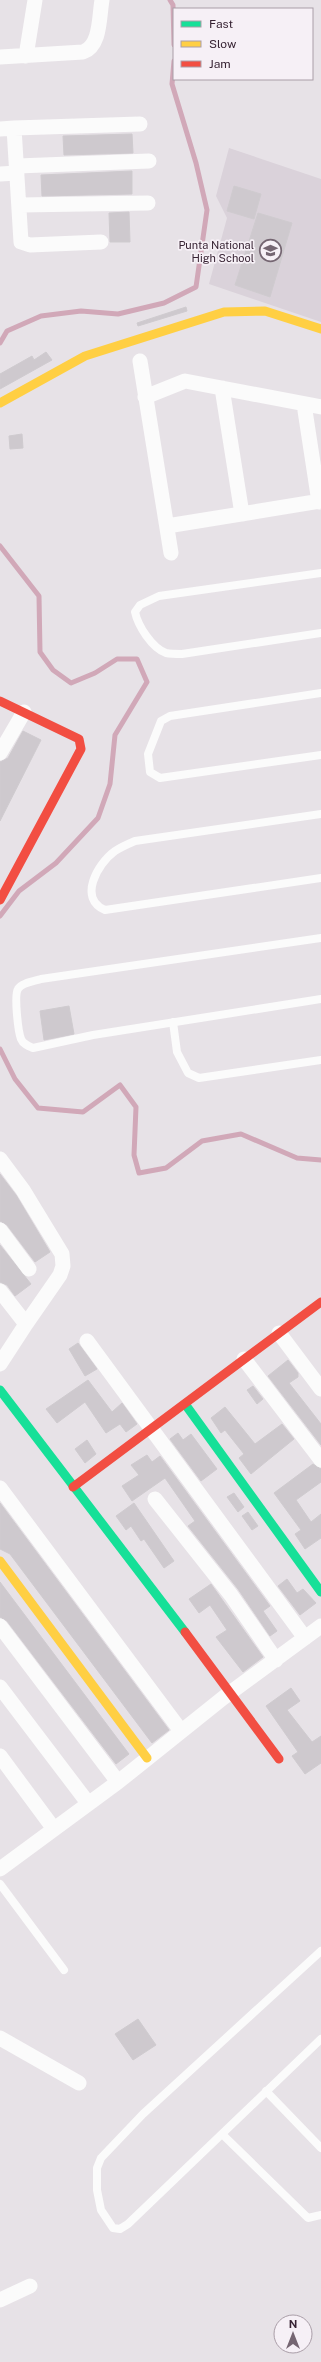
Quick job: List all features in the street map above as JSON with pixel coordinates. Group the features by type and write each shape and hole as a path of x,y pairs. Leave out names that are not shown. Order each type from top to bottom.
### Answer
{"street":[{"path":"26,56 35,0"},
{"path":"0,57 83,52 91,50 95,43 102,0"},
{"path":"101,242 25,245 21,242 17,170 7,129 140,124"},
{"path":"0,174 17,170 150,161"},
{"path":"20,205 148,203"},
{"path":"0,403 85,356 224,312 265,311 321,329"},
{"path":"140,361 171,553"},
{"path":"145,396 185,381 321,407"},
{"path":"222,388 242,514"},
{"path":"166,526 320,502 304,404"},
{"path":"0,701 79,739 81,749 0,900"},
{"path":"0,753 24,712"},
{"path":"0,1159 23,1190 62,1254 63,1266 60,1275 0,1364"},
{"path":"0,1230 29,1269"},
{"path":"0,1291 26,1324"},
{"path":"73,1487 321,1302"},
{"path":"279,1333 321,1389"},
{"path":"87,1341 153,1428 305,1638"},
{"path":"244,1359 321,1460"},
{"path":"0,1390 231,1693 279,1759"},
{"path":"185,1404 321,1592"},
{"path":"0,1488 181,1731"},
{"path":"155,1499 231,1595 276,1660"},
{"path":"0,1561 147,1758"},
{"path":"0,1626 118,1782"},
{"path":"0,1869 118,1782 181,1731 321,1626"},
{"path":"0,1687 88,1803"},
{"path":"0,1756 54,1828"},
{"path":"0,2038 79,2083"},
{"path":"0,2300 30,2286"}],"lane":[{"path":"321,573 159,596 140,605 134,612 136,620 157,648 167,653 182,654 321,633"},
{"path":"321,694 170,716 161,721 148,754 150,772 160,778 321,755"},
{"path":"321,814 134,841 115,851 100,868 91,887 91,898 97,906 105,910 321,878"},
{"path":"321,938 41,979 20,986 17,990 21,1038 25,1044 33,1048 93,1035 321,999"},
{"path":"173,1022 177,1052 188,1073 199,1078 321,1060"},
{"path":"0,1884 64,1970"},
{"path":"321,1951 149,2109 101,2158 97,2168 97,2190 102,2210 109,2224 113,2228 120,2229 128,2224 321,2039"},
{"path":"266,2091 321,2148"},
{"path":"222,2134 308,2218 321,2215"}],"shaded area":[{"name":"Punta National High School","path":"229,148 321,179 321,322 209,284 227,218 216,196"}],"building":[{"path":"132,134 133,153 64,155 63,136"},
{"path":"132,171 132,194 42,196 41,175"},
{"path":"234,186 261,194 254,219 227,211"},
{"path":"129,212 130,242 110,242 109,213"},
{"path":"258,213 292,223 270,297 235,285"},
{"path":"186,307 187,311 138,326 137,323"},
{"path":"46,352 52,360 0,389 0,374 32,356 34,360"},
{"path":"22,434 23,448 10,449 9,436"},
{"path":"23,731 41,740 0,821 0,762 8,758"},
{"path":"69,1006 74,1034 44,1040 40,1011"},
{"path":"0,1174 16,1195 50,1252 35,1262 7,1225 0,1221"},
{"path":"0,1245 31,1284 15,1296 7,1285 0,1282"},
{"path":"78,1343 97,1369 85,1376 69,1349"},
{"path":"288,1360 298,1373 298,1377 289,1383 321,1424 321,1445 268,1376"},
{"path":"88,1380 112,1412 122,1403 137,1424 126,1432 120,1424 106,1433 85,1402 57,1423 46,1409"},
{"path":"253,1386 263,1399 257,1404 247,1390"},
{"path":"225,1407 255,1444 282,1424 294,1439 251,1474 239,1458 244,1454 225,1430 221,1433 211,1418"},
{"path":"178,1433 183,1440 191,1434 217,1469 201,1481 170,1439"},
{"path":"87,1440 96,1454 85,1463 75,1449"},
{"path":"147,1455 152,1462 160,1456 270,1606 263,1611 277,1631 270,1636 238,1589 188,1526 195,1521 165,1478 132,1501 122,1486 139,1475 131,1465"},
{"path":"313,1464 321,1469 321,1482 296,1500 311,1522 321,1514 321,1538 305,1549 295,1534 301,1530 274,1493"},
{"path":"234,1493 244,1507 238,1512 227,1497"},
{"path":"0,1503 169,1730 152,1743 10,1554 0,1549"},
{"path":"134,1503 174,1561 164,1568 144,1539 141,1541 131,1526 126,1530 116,1516"},
{"path":"248,1512 258,1526 252,1530 242,1516"},
{"path":"287,1579 297,1593 303,1589 316,1603 300,1615 278,1586"},
{"path":"0,1582 129,1754 116,1764 7,1621 0,1617"},
{"path":"211,1584 263,1657 243,1672 216,1637 227,1630 210,1605 199,1613 189,1599"},
{"path":"291,1688 300,1701 287,1710 312,1742 321,1736 321,1763 305,1774 292,1756 298,1752 266,1706"},
{"path":"138,2019 156,2045 133,2060 115,2034"}],"waterway":[{"path":"170,0 173,8"},
{"path":"0,343 7,331 41,316 81,311 118,314 164,303 196,287 207,210 196,163 172,84 173,72"},
{"path":"0,546 39,596 40,652 53,670 71,683 95,673 117,659 137,659 147,682 115,735 110,784 98,818 56,863 19,891 0,916"},
{"path":"0,1049 15,1079 38,1108 83,1112 120,1085 136,1107 134,1155 139,1173 166,1168 202,1141 241,1134 297,1158 321,1160"}],"traffic: fast":[{"path":"0,1390 185,1632"},
{"path":"185,1404 321,1592"}],"traffic: slow":[{"path":"0,403 85,356 224,312 265,311 321,329"},
{"path":"0,1561 147,1758"}],"traffic: jam":[{"path":"0,701 79,739 81,749 0,900"},
{"path":"73,1487 321,1302"},
{"path":"185,1632 279,1759"}],"place":[{"name":"Punta National High School","path":"270,251"}]}
